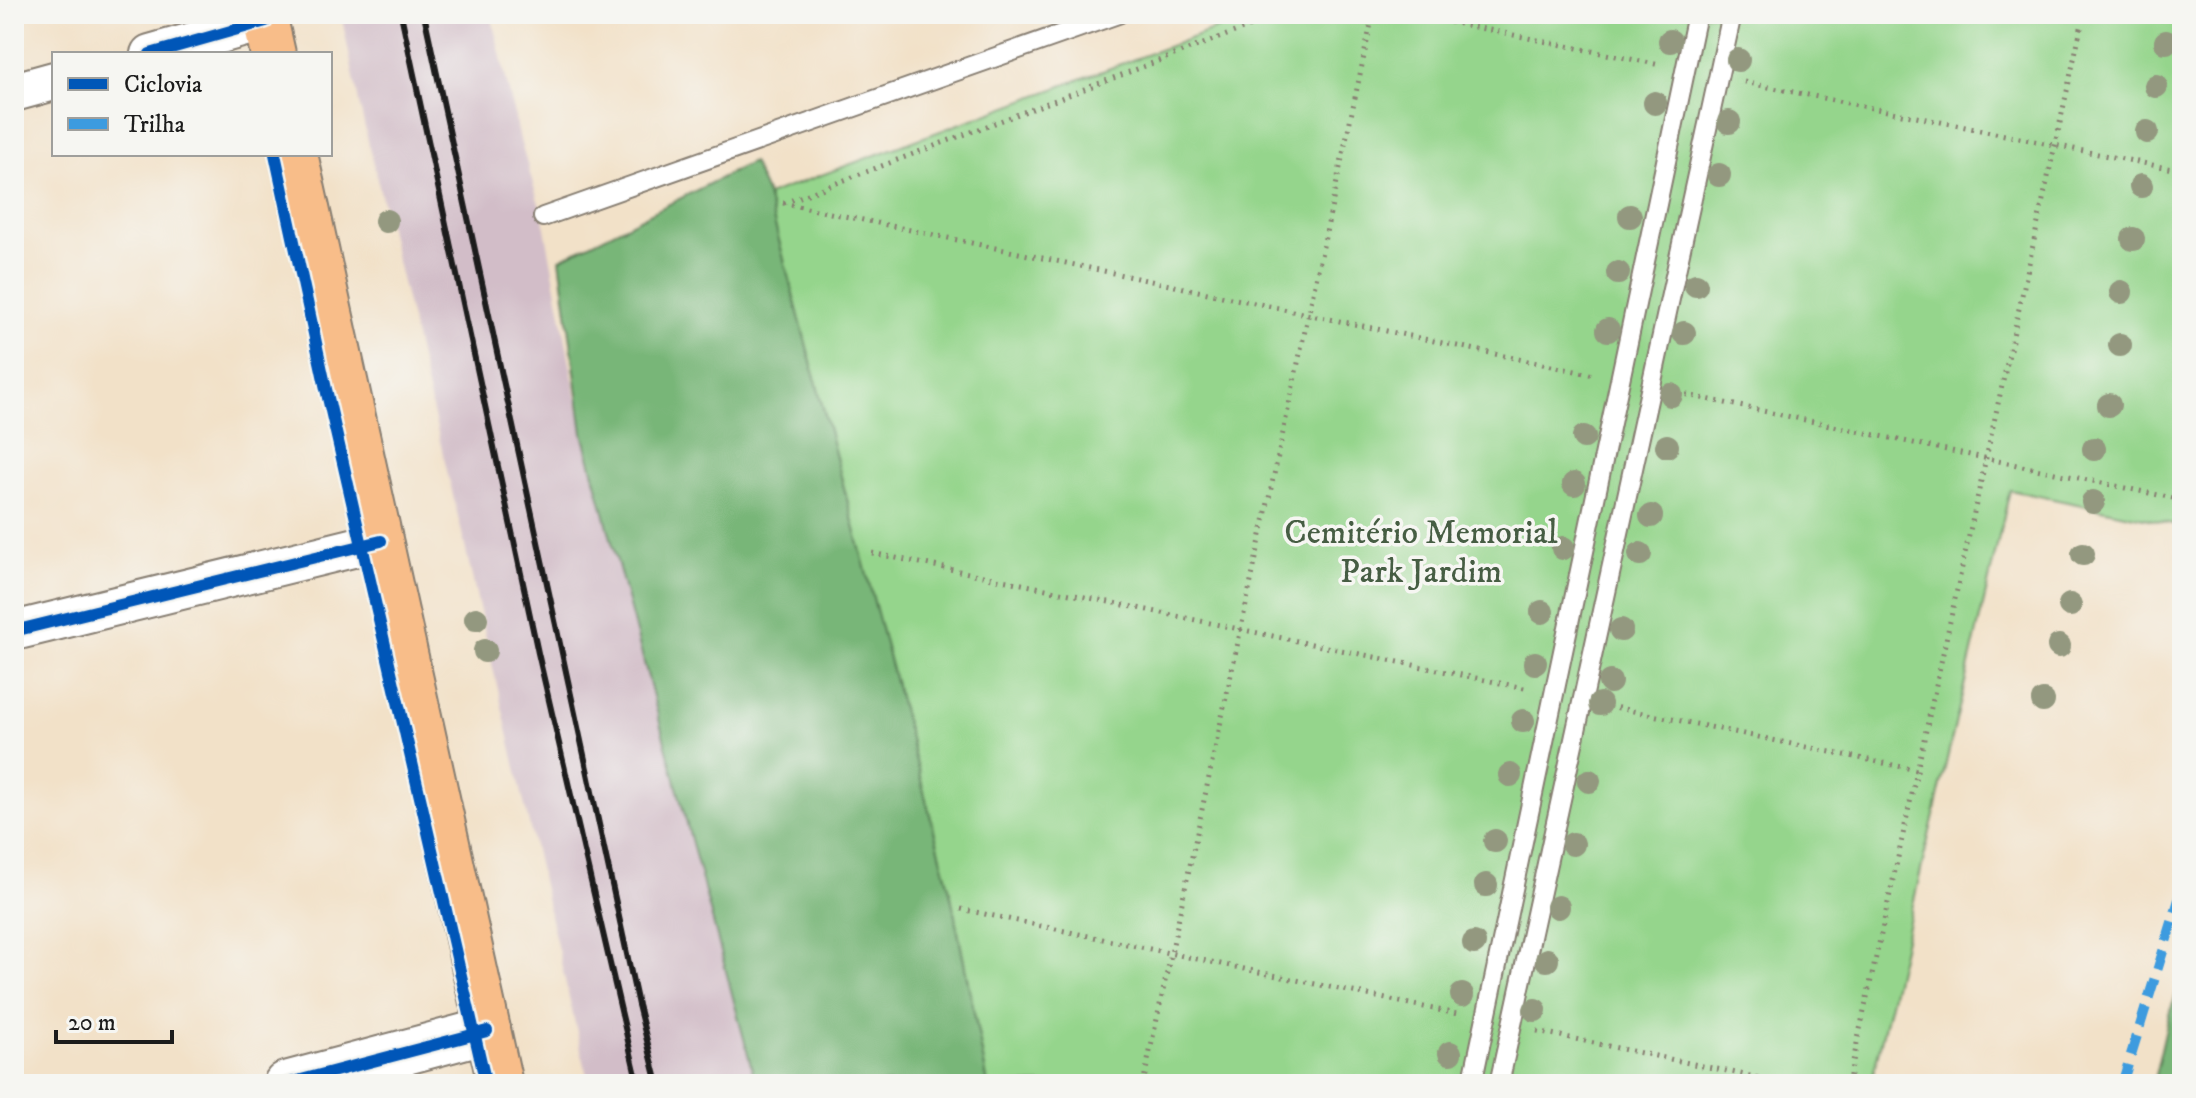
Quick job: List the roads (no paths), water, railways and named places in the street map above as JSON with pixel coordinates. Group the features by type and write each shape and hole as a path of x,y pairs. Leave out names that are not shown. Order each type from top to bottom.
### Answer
{"main road":[{"path":"295,156 500,1084"}],"street":[{"path":"160,52 268,30"},
{"path":"14,92 52,82"},
{"path":"14,631 381,541"},
{"path":"286,1084 488,1030"}],"lane":[{"path":"543,217 1118,14"},
{"path":"1472,1084 1697,14"},
{"path":"1499,1084 1732,14"}],"railway":[{"path":"401,14 538,653 638,1084"},
{"path":"424,14 638,1005 658,1084"}],"park label":[{"name":"Cemitério Memorial Park Jardim","path":"1421,550"}]}
